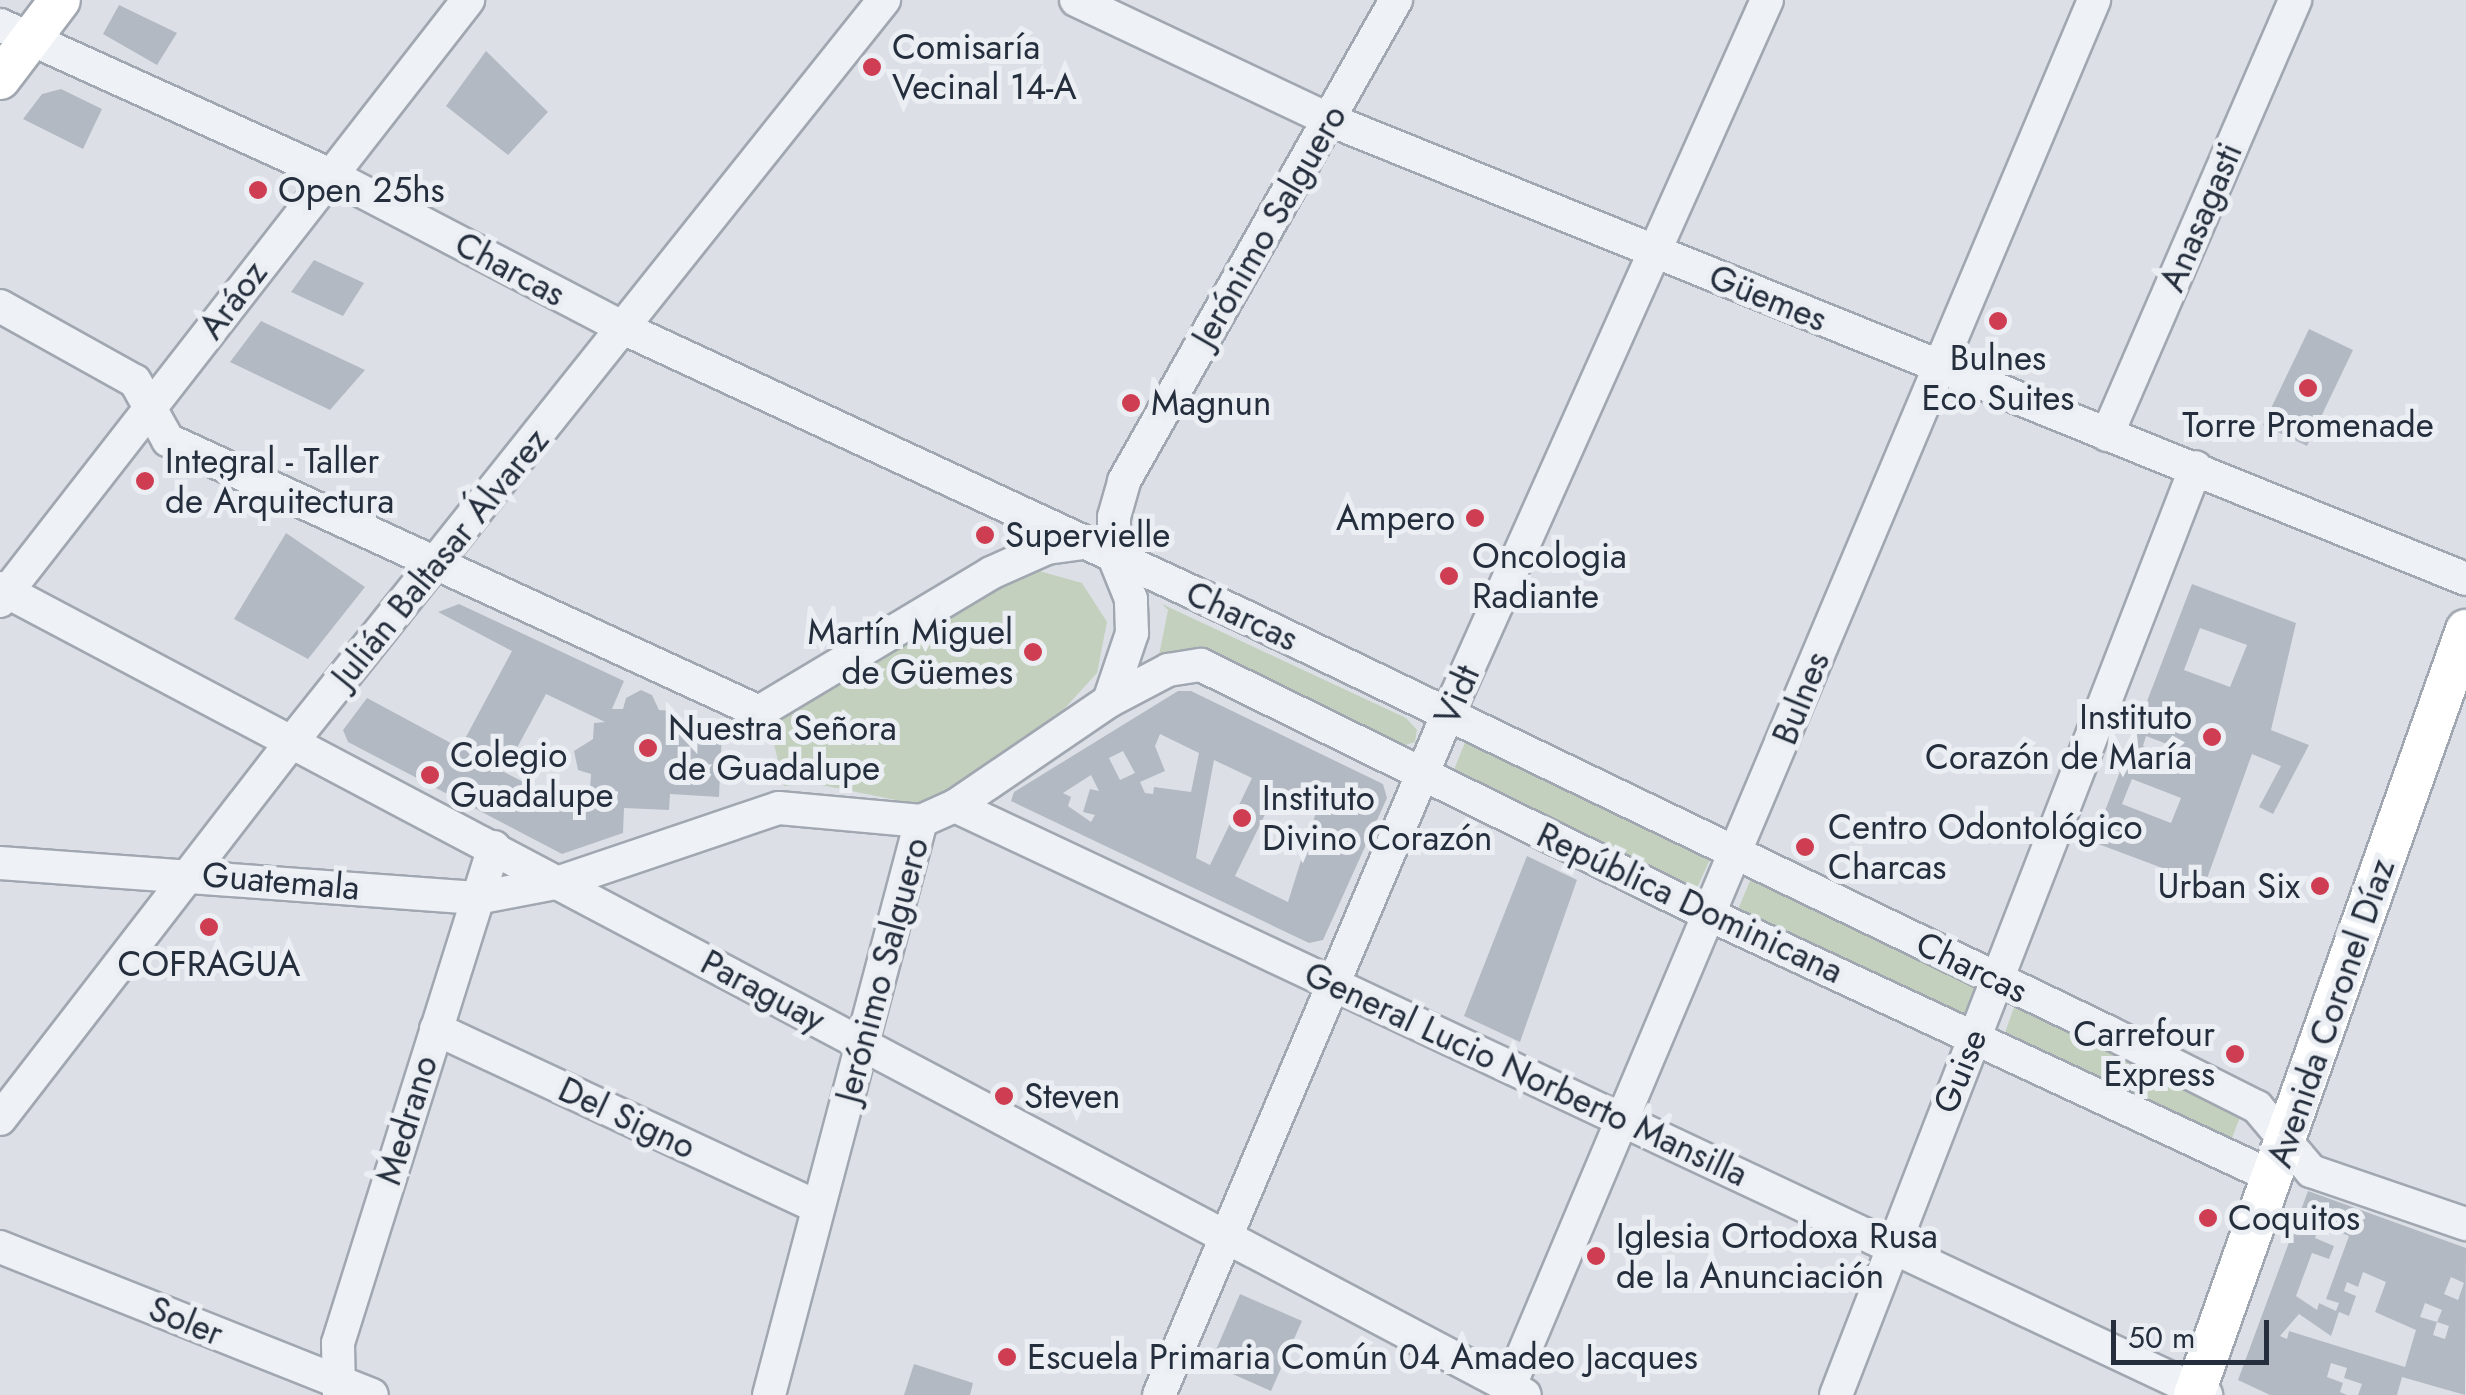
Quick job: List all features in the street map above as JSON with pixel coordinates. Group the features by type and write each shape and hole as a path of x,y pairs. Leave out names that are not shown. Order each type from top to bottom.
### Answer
{"main road":[{"path":"0,79 15,32 60,0"},
{"name":"Avenida Coronel Díaz","path":"2199,1393 2466,630"}],"street":[{"name":"Aráoz","path":"3,594 468,0"},
{"name":"Julián Baltasar Álvarez","path":"0,1119 291,743 884,0"},
{"name":"Güemes","path":"1076,0 1330,120 2466,579"},
{"name":"Jerónimo Salguero","path":"768,1395 921,820 955,806 1109,700 1125,668 1133,615 1114,557 1114,517 1124,480 1396,0"},
{"name":"Vidt","path":"1159,1395 1447,716 1766,0"},
{"name":"Bulnes","path":"1514,1392 1621,1120 1712,916 1938,365 2094,0"},
{"name":"Anasagasti","path":"2107,434 2295,0"},
{"name":"Charcas","path":"15,32 329,174 623,328 1114,557 1997,978 2258,1107 2288,1135 2311,1170 2466,1224"},
{"path":"0,306 135,381 168,440 759,712 991,573 1047,548 1082,543"},
{"name":"Guise","path":"1836,1395 2196,468"},
{"name":"Paraguay","path":"3,594 494,847 1514,1392"},
{"name":"República Dominicana","path":"1109,700 1168,670 1202,665 1712,916 2273,1177"},
{"name":"General Lucio Norberto Mansilla","path":"955,806 2199,1393"},
{"path":"560,882 779,808 921,820"},
{"name":"Medrano","path":"338,1388 338,1343 494,847"},
{"name":"Guatemala","path":"0,864 190,874 477,898 560,882"},
{"name":"Del Signo","path":"436,1028 818,1206"},
{"name":"Soler","path":"0,1247 338,1388 372,1395"}],"green space":[{"path":"1032,569 1082,583 1107,622 1097,673 1065,708 940,798 916,804 811,783 784,786 770,727 821,690"},
{"path":"1162,604 1406,718 1417,730 1415,742 1399,747 1205,650 1158,660 1168,610"},
{"path":"1466,740 1711,857 1692,899 1449,782"},
{"path":"1752,876 1983,983 1965,1026 1734,919"},
{"path":"2017,999 2243,1109 2228,1149 2002,1041"}],"building":[{"path":"119,5 177,33 157,65 103,34"},
{"path":"486,51 548,112 508,155 446,106"},
{"path":"61,89 102,109 83,149 23,119 42,94"},
{"path":"314,260 364,283 343,316 291,292"},
{"path":"261,321 365,370 330,410 230,362"},
{"name":"Torre Promenade","path":"2309,329 2353,350 2307,446 2263,425"},
{"path":"286,533 365,587 308,659 234,619"},
{"name":"Instituto Corazón de María","path":"2192,584 2296,623 2271,730 2309,745 2273,814 2259,807 2281,766 2252,754 2205,884 2093,842","holes":["2200,628 2247,645 2230,687 2184,670","2146,736 2196,755 2192,765 2143,746","2132,779 2181,798 2171,823 2122,804"]},
{"path":"459,604 624,681 612,709 623,709 626,698 641,690 652,695 659,710 676,711 675,729 722,731 719,797 670,794 669,810 624,808 623,833 562,854 348,742 343,730 367,698 460,748 512,651 438,612","holes":["546,694 605,722 594,723 593,739 574,751 578,770 591,774 589,804 566,804 504,772"]},
{"name":"Instituto Divino Corazón","path":"1178,691 1191,691 1383,784 1387,798 1323,940 1309,943 1011,801 1014,792","holes":["1160,734 1199,753 1191,792 1154,787 1153,794 1145,793 1140,782 1165,771 1155,746","1123,751 1135,773 1120,780 1109,758","1214,760 1252,778 1210,865 1196,858","1091,775 1099,791 1090,789 1083,812 1095,815 1091,822 1068,806 1071,797 1063,793","1277,790 1317,809 1288,902 1235,876"]},
{"path":"1527,856 1577,880 1520,1042 1464,1016"},
{"path":"2308,1191 2466,1248 2465,1395 2402,1377 2397,1395 2358,1395 2362,1384 2344,1378 2347,1368 2331,1363 2327,1377 2343,1383 2340,1392 2347,1395 2270,1395 2238,1380","holes":["2332,1229 2349,1236 2326,1299 2339,1303 2336,1311 2319,1303 2317,1310 2296,1296 2312,1253 2329,1259 2334,1246 2315,1238 2318,1230 2330,1234","2363,1272 2386,1282 2375,1312 2416,1330 2405,1367 2289,1331 2287,1339 2280,1336 2299,1314 2331,1336 2339,1312 2349,1316 2356,1296 2344,1291 2347,1282 2358,1287","2451,1277 2464,1283 2458,1300 2444,1294","2425,1303 2442,1310 2437,1322 2420,1317","2437,1322 2449,1326 2445,1339 2433,1335"]},
{"path":"1240,1294 1302,1321 1271,1391 1210,1364"},
{"path":"914,1364 973,1383 970,1395 904,1395"}],"place":[{"name":"Comisaría Vecinal 14-A","path":"872,67"},
{"name":"Open 25hs","path":"258,190"},
{"name":"Bulnes Eco Suites","path":"1998,321"},
{"name":"Torre Promenade","path":"2308,388"},
{"name":"Magnun","path":"1131,403"},
{"name":"Integral - Taller de Arquitectura","path":"145,481"},
{"name":"Ampero","path":"1475,518"},
{"name":"Supervielle","path":"985,535"},
{"name":"Oncologia Radiante","path":"1449,576"},
{"name":"Martín Miguel de Güemes","path":"1033,652"},
{"name":"Instituto Corazón de María","path":"2212,737"},
{"name":"Nuestra Señora de Guadalupe","path":"648,748"},
{"name":"Colegio Guadalupe","path":"430,775"},
{"name":"Instituto Divino Corazón","path":"1242,818"},
{"name":"Centro Odontológico Charcas","path":"1805,847"},
{"name":"Urban Six","path":"2320,886"},
{"name":"COFRAGUA","path":"209,927"},
{"name":"Carrefour Express","path":"2235,1054"},
{"name":"Steven","path":"1004,1096"},
{"name":"Coquitos","path":"2208,1218"},
{"name":"Iglesia Ortodoxa Rusa de la Anunciación","path":"1596,1256"},
{"name":"Escuela Primaria Común 04 Amadeo Jacques","path":"1007,1357"}]}
